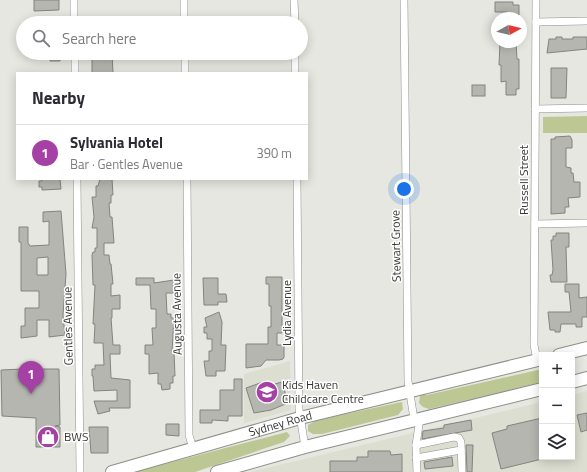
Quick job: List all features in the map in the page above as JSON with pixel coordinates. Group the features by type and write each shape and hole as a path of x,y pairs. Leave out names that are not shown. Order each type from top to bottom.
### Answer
{"highway":[{"path":"571,352 587,348"},
{"name":"Sydney Road","path":"112,472 300,418 539,360"},
{"path":"575,381 587,378"},
{"path":"217,472 305,447 539,390"}],"street":[{"path":"74,0 74,16"},
{"path":"184,0 184,16"},
{"path":"294,0 295,16"},
{"name":"Stewart Grove","path":"404,0 408,391 417,419"},
{"name":"Russell Street","path":"536,0 534,345 539,360"},
{"path":"536,22 587,21"},
{"path":"75,60 75,72"},
{"path":"185,60 185,72"},
{"path":"295,60 295,72"},
{"path":"535,109 587,108"},
{"name":"Gentles Avenue","path":"77,180 80,472"},
{"name":"Augusta Avenue","path":"186,180 189,435 193,449"},
{"name":"Lydia Avenue","path":"297,180 300,418 305,447"},
{"path":"535,224 587,223"},
{"path":"416,472 417,419"},
{"path":"416,445 457,437 460,440 462,472"},
{"path":"416,458 461,450"}],"shaded area":[{"name":"Kids Haven Childcare Centre","path":"290,361 291,410 244,423 244,374"},
{"path":"587,391 587,472 250,472 539,403 539,460 575,460 575,394"}],"green space":[{"path":"587,116 587,133 543,133 543,117"},
{"path":"539,370 539,383 429,409 423,407 419,403 420,396 423,394 427,395"},
{"path":"402,402 403,409 398,415 322,434 313,434 308,431 308,425 317,420"},
{"path":"287,432 290,436 284,442 195,472 134,472"}],"building":[{"path":"34,0 59,0 59,10 34,11"},
{"path":"495,2 513,2 513,5 519,5 519,12 495,12"},
{"path":"556,37 562,37 562,39 573,39 573,37 587,37 587,49 547,53 549,39 556,39"},
{"path":"500,48 516,48 517,59 519,59 519,89 516,89 516,95 506,95 506,81 501,82 501,65 499,65"},
{"path":"92,60 112,60 113,72 92,72"},
{"path":"551,68 567,68 566,98 551,98"},
{"path":"472,85 485,85 485,96 472,96"},
{"path":"570,136 572,140 572,148 566,148 566,167 571,168 574,182 580,182 580,197 568,198 569,207 565,207 565,213 551,214 551,139 555,139 555,137"},
{"path":"60,180 61,189 42,190 42,187 39,187 39,181"},
{"path":"100,180 112,180 113,195 111,195 111,203 109,203 110,217 112,217 114,243 104,243 104,255 109,255 111,264 113,284 111,284 111,296 120,295 120,309 112,309 111,318 113,345 120,345 120,354 110,354 111,378 130,380 130,408 109,408 110,411 98,414 94,401 117,401 117,390 94,391 92,376 92,369 95,369 95,365 104,365 103,343 94,343 95,324 93,324 95,285 93,285 92,255 93,252 95,252 95,248 97,248 97,228 92,228 94,217 92,197 96,197 96,186 98,186"},
{"path":"61,211 66,274 63,315 65,335 49,337 49,320 37,320 37,336 21,338 21,326 25,326 25,308 39,308 39,291 21,291 21,242 19,242 19,227 28,227 28,243 30,246 49,245 49,221 43,222 43,212","holes":["48,257 48,275 37,275 37,258"]},
{"path":"556,233 569,233 569,247 566,247 567,282 551,282 550,275 552,275 553,270 551,240 553,240 553,236 556,236"},
{"path":"266,277 282,277 282,333 277,333 277,345 284,345 284,357 283,359 279,360 266,360 261,366 246,368 246,344 268,344 268,327 271,327 271,306 269,306 269,284 266,284"},
{"path":"136,278 154,278 154,283 174,280 174,293 166,293 167,314 171,314 171,318 174,318 172,352 174,352 175,376 173,376 173,383 170,383 170,389 162,390 161,384 158,384 158,373 149,374 149,354 145,354 145,345 153,345 152,328 156,328 156,309 151,309 150,285 136,285"},
{"path":"203,278 218,278 218,294 226,294 227,302 218,302 218,305 204,305"},
{"path":"565,284 579,284 579,298 587,297 587,317 582,317 582,327 576,327 576,324 561,324 560,332 555,332 555,330 550,330 548,312 571,312 569,292 565,292"},
{"path":"219,312 222,322 221,345 226,345 225,371 216,371 216,376 206,376 204,361 209,361 209,351 212,351 212,339 207,339 207,333 204,333 204,327 207,327 205,318"},
{"path":"22,369 22,372 42,372 42,369 59,369 60,425 55,426 60,427 60,447 36,447 36,418 2,416 1,370"},
{"path":"234,379 242,379 242,416 228,416 228,421 212,420 212,423 200,423 200,410 220,410 220,390 234,390"},
{"path":"263,382 264,387 282,382 288,403 271,410 254,413 246,388"},
{"path":"587,413 587,430 581,432 577,415"},
{"path":"539,419 539,460 501,469 492,433 507,429 507,426"},
{"path":"471,420 472,430 422,439 423,431 444,428 444,425"},
{"path":"166,424 179,424 179,436 166,435"},
{"path":"89,427 108,427 108,453 91,453"},
{"path":"466,445 473,445 472,472 467,472"},
{"path":"368,451 390,451 391,455 402,454 402,472 330,472 330,461 357,461 357,457 368,457"},
{"path":"452,457 453,466 425,469 424,462"}],"place":[{"name":"Kids Haven Childcare Centre","path":"267,392"},
{"name":"Sylvania Hotel","path":"31,394"},
{"name":"BWS","path":"48,437"}]}
